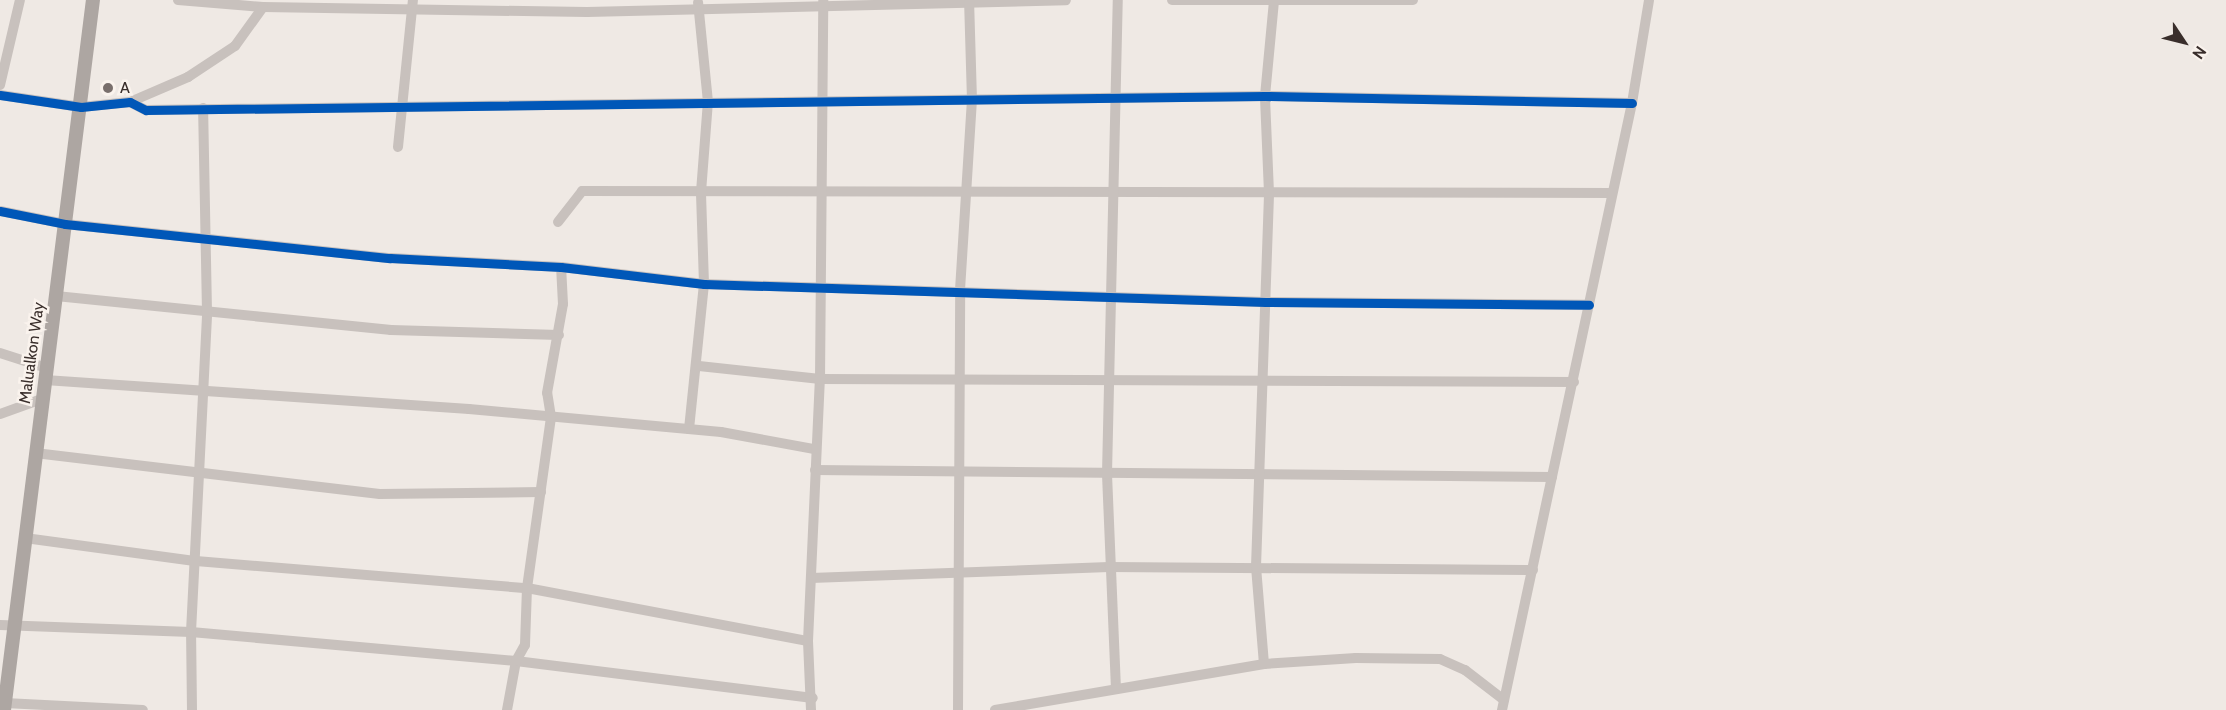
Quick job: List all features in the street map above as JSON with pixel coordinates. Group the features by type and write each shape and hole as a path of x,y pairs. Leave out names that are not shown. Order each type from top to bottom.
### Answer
{"main road":[{"name":"Malualkon Way","path":"5,707 6,626 25,538 93,0"}],"street":[{"path":"0,85 20,0"},
{"path":"183,0 263,7 412,3 587,12 698,4 1066,0"},
{"path":"1116,689 1109,567 1107,474 1112,378 1114,98 1118,0"},
{"path":"1172,0 1274,2 1413,0"},
{"path":"1503,705 1632,103 1649,0"},
{"path":"958,710 957,475 960,290 968,192 972,100 969,2"},
{"path":"1264,664 1256,567 1269,193 1265,96 1274,2"},
{"path":"398,147 412,3"},
{"path":"811,710 813,698 808,641 814,449 820,379 823,3"},
{"path":"690,429 699,366 704,284 701,192 708,102 698,4"},
{"path":"0,95 81,107 130,102 188,77 235,46 263,7"},
{"path":"130,102 146,110 402,103 1265,96 1632,103"},
{"path":"192,710 191,632 207,312 203,108"},
{"path":"558,222 582,191 1612,193"},
{"path":"0,211 65,224 390,258 561,267 704,284 819,289 960,290 1266,302 1589,305"},
{"path":"507,710 516,661 525,645 526,588 551,417 547,393 559,335 561,267"},
{"path":"57,296 391,330 559,335"},
{"path":"0,353 46,374 204,391 690,429 814,449"},
{"path":"699,366 820,379 1112,378 1574,382"},
{"path":"0,414 42,399"},
{"path":"35,453 200,477 380,494 541,492"},
{"path":"815,470 957,475 1261,473 1551,477"},
{"path":"25,538 196,561 526,588 808,641"},
{"path":"811,578 1109,567 1533,570"},
{"path":"6,626 191,632 516,661 813,698"},
{"path":"995,710 1264,664 1440,659 1465,670 1503,705"},
{"path":"5,707 143,710"}],"cycle path":[{"path":"0,95 81,107 130,102 146,110 1265,96 1632,103"},
{"path":"0,211 65,224 390,258 561,267 704,284 1266,302 1589,305"}],"place":[{"name":"A","path":"108,88"}]}
